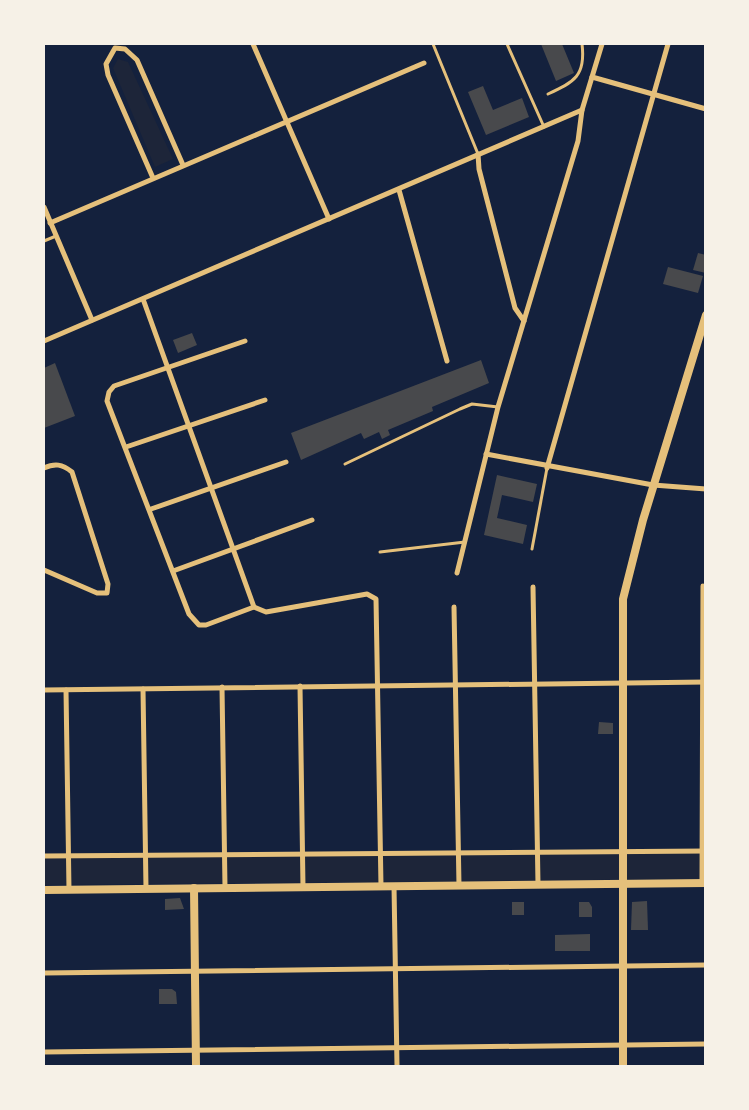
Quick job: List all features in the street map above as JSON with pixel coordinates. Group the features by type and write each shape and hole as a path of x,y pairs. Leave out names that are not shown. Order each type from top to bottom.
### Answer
{"main road":[{"path":"623,1066 622,681 624,592 653,485 705,315"},
{"path":"44,890 704,883"},
{"path":"194,888 196,1066"}],"street":[{"path":"253,44 329,219"},
{"path":"457,573 498,407 578,141 582,110 602,44"},
{"path":"547,468 668,44"},
{"path":"153,178 108,75 106,64 114,46 125,49 137,60 183,165"},
{"path":"50,223 424,63"},
{"path":"592,77 705,109"},
{"path":"44,341 582,110"},
{"path":"478,154 479,168 515,308 524,321"},
{"path":"399,190 447,362"},
{"path":"44,207 92,320"},
{"path":"143,298 254,607"},
{"path":"246,341 114,386 109,392 107,401 151,509 189,614 199,625 206,625 254,607 266,612 367,594 374,596 377,602 381,886"},
{"path":"126,447 265,400"},
{"path":"486,454 547,468 653,485 705,489"},
{"path":"151,509 211,486 286,462"},
{"path":"44,468 53,464 64,466 72,472 108,584 107,593 97,593 44,570"},
{"path":"173,571 312,520"},
{"path":"703,586 704,883"},
{"path":"533,587 538,884"},
{"path":"454,607 459,885"},
{"path":"44,690 535,682 704,682"},
{"path":"300,686 303,886"},
{"path":"222,687 225,887"},
{"path":"143,689 146,888"},
{"path":"66,690 69,890"},
{"path":"44,856 704,851"},
{"path":"394,886 397,1066"},
{"path":"44,973 705,965"},
{"path":"44,1052 705,1044"}],"lane":[{"path":"433,44 478,154"},
{"path":"507,44 543,127"},
{"path":"548,94 574,82 578,77 583,53 582,44"},
{"path":"44,241 56,236"},
{"path":"345,464 472,404 498,407"},
{"path":"532,549 547,468"},
{"path":"380,552 465,542"}],"shaded area":[{"path":"118,59 128,62 173,159 155,167 113,68"},
{"path":"705,853 706,879 44,885 44,858"}],"building":[{"path":"541,44 562,44 574,73 556,81"},
{"path":"483,86 493,110 522,98 529,117 486,135 468,92"},
{"path":"698,253 706,255 706,273 693,270"},
{"path":"668,267 703,276 698,293 663,284"},
{"path":"192,333 197,345 178,353 173,340"},
{"path":"481,360 489,383 432,407 433,411 388,430 390,435 382,439 379,432 364,439 361,433 301,460 291,433"},
{"path":"55,363 75,416 44,428 44,368"},
{"path":"497,475 537,484 533,502 502,495 497,518 527,525 523,544 484,535"},
{"path":"599,722 613,723 613,734 598,734"},
{"path":"180,898 184,909 165,910 165,899"},
{"path":"647,901 648,930 631,930 632,902"},
{"path":"512,902 524,902 524,915 512,915"},
{"path":"579,902 589,902 592,907 592,917 579,917"},
{"path":"590,934 590,951 555,951 555,935"},
{"path":"159,989 172,989 176,992 177,1004 159,1004"}]}
